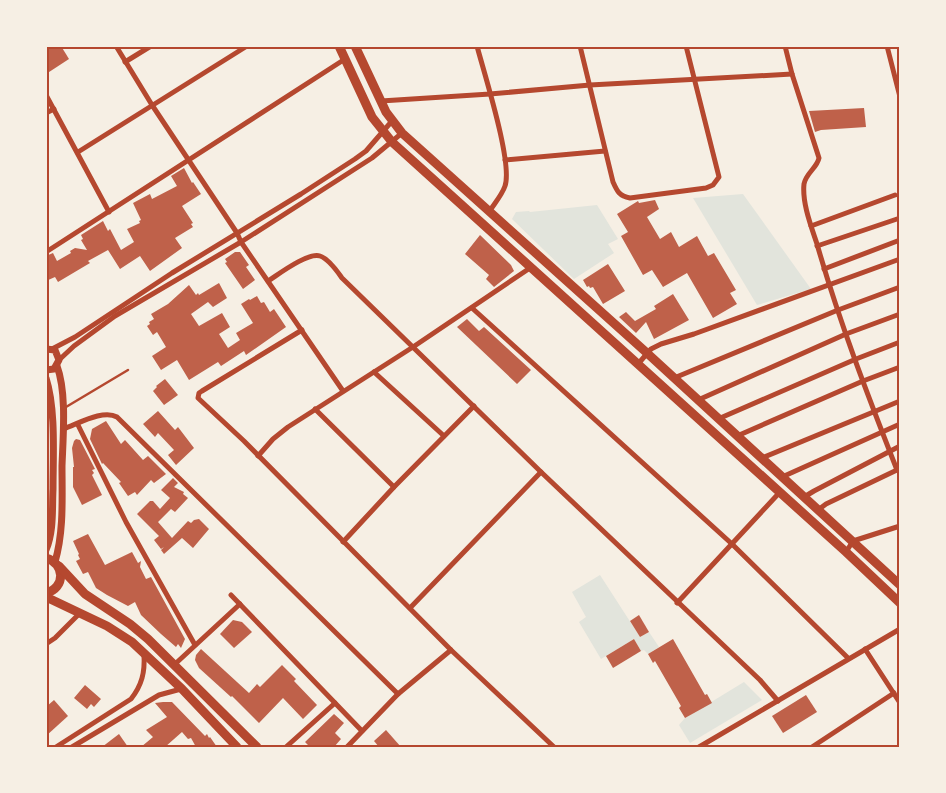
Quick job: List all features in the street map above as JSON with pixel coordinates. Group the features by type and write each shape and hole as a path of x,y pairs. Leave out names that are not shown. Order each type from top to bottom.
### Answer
{"main road":[{"path":"339,46 372,117 392,142 780,492 900,603"},
{"path":"354,46 381,102 392,121 402,133 647,353 900,585"},
{"path":"46,558 57,564 85,594 140,631 257,747"},
{"path":"46,595 55,590 59,585 61,579 57,564"},
{"path":"46,595 120,634 144,652 237,747"}],"street":[{"path":"116,46 241,242 343,391"},
{"path":"125,62 151,46"},
{"path":"78,152 247,46"},
{"path":"477,46 490,94 507,177 505,187 488,212"},
{"path":"580,46 613,182 617,192 622,196 630,198 706,188 719,177 686,46"},
{"path":"785,46 819,158 818,164 808,174 804,184 811,226 828,286 889,451 898,470 826,504 818,510"},
{"path":"887,46 897,74 900,97"},
{"path":"46,252 345,59"},
{"path":"381,102 590,85 792,74"},
{"path":"46,95 109,212"},
{"path":"46,113 54,109"},
{"path":"48,347 75,337 164,278 355,159 366,151 392,121"},
{"path":"46,370 51,370 74,346 115,316 241,242 372,158 402,133"},
{"path":"505,160 605,151"},
{"path":"811,226 895,195"},
{"path":"817,246 900,218"},
{"path":"824,269 900,240"},
{"path":"268,281 304,259 320,256 327,261 342,278 541,472 760,680 778,701"},
{"path":"637,365 651,349 661,344 694,334 900,260"},
{"path":"258,456 288,427 413,347 530,268"},
{"path":"674,378 838,310 900,287"},
{"path":"472,308 732,544 848,658"},
{"path":"697,400 846,334 900,314"},
{"path":"302,330 202,391 198,396 201,402 244,441 450,650 554,747"},
{"path":"718,419 900,342"},
{"path":"48,347 57,353 61,381 63,429 61,536 57,564"},
{"path":"737,436 863,381 900,367"},
{"path":"374,372 444,436"},
{"path":"46,378 51,401 53,454 51,532 46,550"},
{"path":"762,458 900,401"},
{"path":"343,542 474,406"},
{"path":"315,409 394,487"},
{"path":"63,429 104,414 112,414 120,419 398,694"},
{"path":"78,424 126,522 195,645"},
{"path":"782,477 900,424"},
{"path":"804,497 900,446"},
{"path":"410,608 541,472"},
{"path":"677,603 780,492"},
{"path":"846,552 853,541 900,526"},
{"path":"231,595 362,731"},
{"path":"174,665 240,604"},
{"path":"46,644 55,638 80,613"},
{"path":"699,747 900,629"},
{"path":"865,649 900,702"},
{"path":"347,747 398,694 450,650"},
{"path":"56,747 131,699 143,678 144,652"},
{"path":"72,747 159,695 182,689"},
{"path":"812,747 894,694"},
{"path":"286,747 334,704"}],"lane":[{"path":"62,409 128,370"}],"shaded area":[{"path":"743,194 811,289 757,305 693,198"},
{"path":"597,205 618,239 608,244 614,253 574,279 512,219 516,212"},
{"path":"600,575 640,637 649,632 659,647 648,654 644,650 641,651 634,639 601,659 579,622 586,617 572,592"},
{"path":"744,682 762,700 690,743 679,725 685,718"}],"building":[{"path":"46,46 61,46 69,59 46,74"},
{"path":"864,108 866,127 815,132 809,111"},
{"path":"184,168 192,183 201,194 182,206 193,223 191,224 193,227 175,238 182,248 150,271 140,256 120,269 108,250 88,261 90,263 58,282 55,277 46,281 46,256 53,253 57,261 71,253 70,251 75,248 87,250 81,240 83,239 81,235 103,221 108,231 110,229 121,250 134,242 127,229 140,223 139,221 141,220 133,203 150,194 152,199 177,186 171,176"},
{"path":"655,200 659,209 647,217 660,239 671,232 679,247 697,236 708,256 714,253 736,290 730,293 737,304 713,318 687,273 663,287 652,270 643,275 621,236 628,232 617,214 638,201 639,203"},
{"path":"480,235 511,265 514,271 494,287 486,279 489,275 465,254"},
{"path":"235,252 240,252 249,265 246,267 255,280 243,289 225,263 227,262 225,259"},
{"path":"608,264 625,291 603,304 593,287 587,287 583,280"},
{"path":"219,283 227,298 213,307 208,302 191,314 199,326 222,313 230,327 219,334 228,348 240,340 236,333 253,323 241,304 257,296 261,303 264,302 270,312 274,309 286,327 246,355 244,351 221,366 218,362 189,380 177,360 161,370 152,356 166,347 157,332 153,335 147,326 154,319 151,314 168,304 189,285 196,295 198,293 199,295"},
{"path":"673,294 689,320 654,339 646,322 636,333 619,317 626,312 635,321 656,309 654,306"},
{"path":"467,319 479,331 484,327 531,370 517,384 457,327"},
{"path":"165,379 178,395 164,405 153,391"},
{"path":"158,411 175,430 178,427 194,448 176,465 168,455 174,450 158,433 155,437 143,424"},
{"path":"106,421 121,444 125,440 143,460 148,456 166,474 154,483 151,480 137,495 135,492 128,496 119,483 121,482 102,464 90,439 92,429"},
{"path":"76,439 80,440 95,469 92,470 94,473 92,475 102,495 82,505 73,487 74,467 72,448"},
{"path":"173,478 178,483 174,487 184,492 183,494 188,498 175,512 171,509 158,522 172,538 188,521 191,523 199,519 209,529 193,548 182,538 164,554 161,550 164,547 161,549 154,540 159,536 137,514 150,501 153,501 160,509 170,498 161,490"},
{"path":"88,534 105,565 132,552 138,563 141,561 140,567 146,579 151,577 185,639 181,648 178,644 176,647 141,615 135,602 128,606 107,595 96,588 88,572 83,574 76,561 80,559 73,541"},
{"path":"639,615 649,632 640,637 630,621"},
{"path":"233,620 242,622 252,632 234,648 220,634"},
{"path":"634,639 641,651 613,668 606,656"},
{"path":"673,639 705,695 707,694 712,703 685,718 679,708 681,706 655,661 653,663 648,654"},
{"path":"201,649 249,693 257,684 260,687 282,665 296,679 294,681 317,705 303,719 283,698 259,723 232,696 199,668 195,660 196,655"},
{"path":"85,685 101,699 94,707 91,704 87,709 74,698"},
{"path":"806,695 817,712 783,733 772,716"},
{"path":"54,700 68,716 46,736 46,707"},
{"path":"172,702 205,736 207,734 210,737 217,747 196,747 191,738 188,739 182,732 165,747 141,747 153,737 146,730 167,717 155,703"},
{"path":"334,714 344,723 335,733 341,739 334,747 310,747 305,742"},
{"path":"386,730 401,747 379,747 374,741"},
{"path":"119,734 128,747 102,747"}]}
